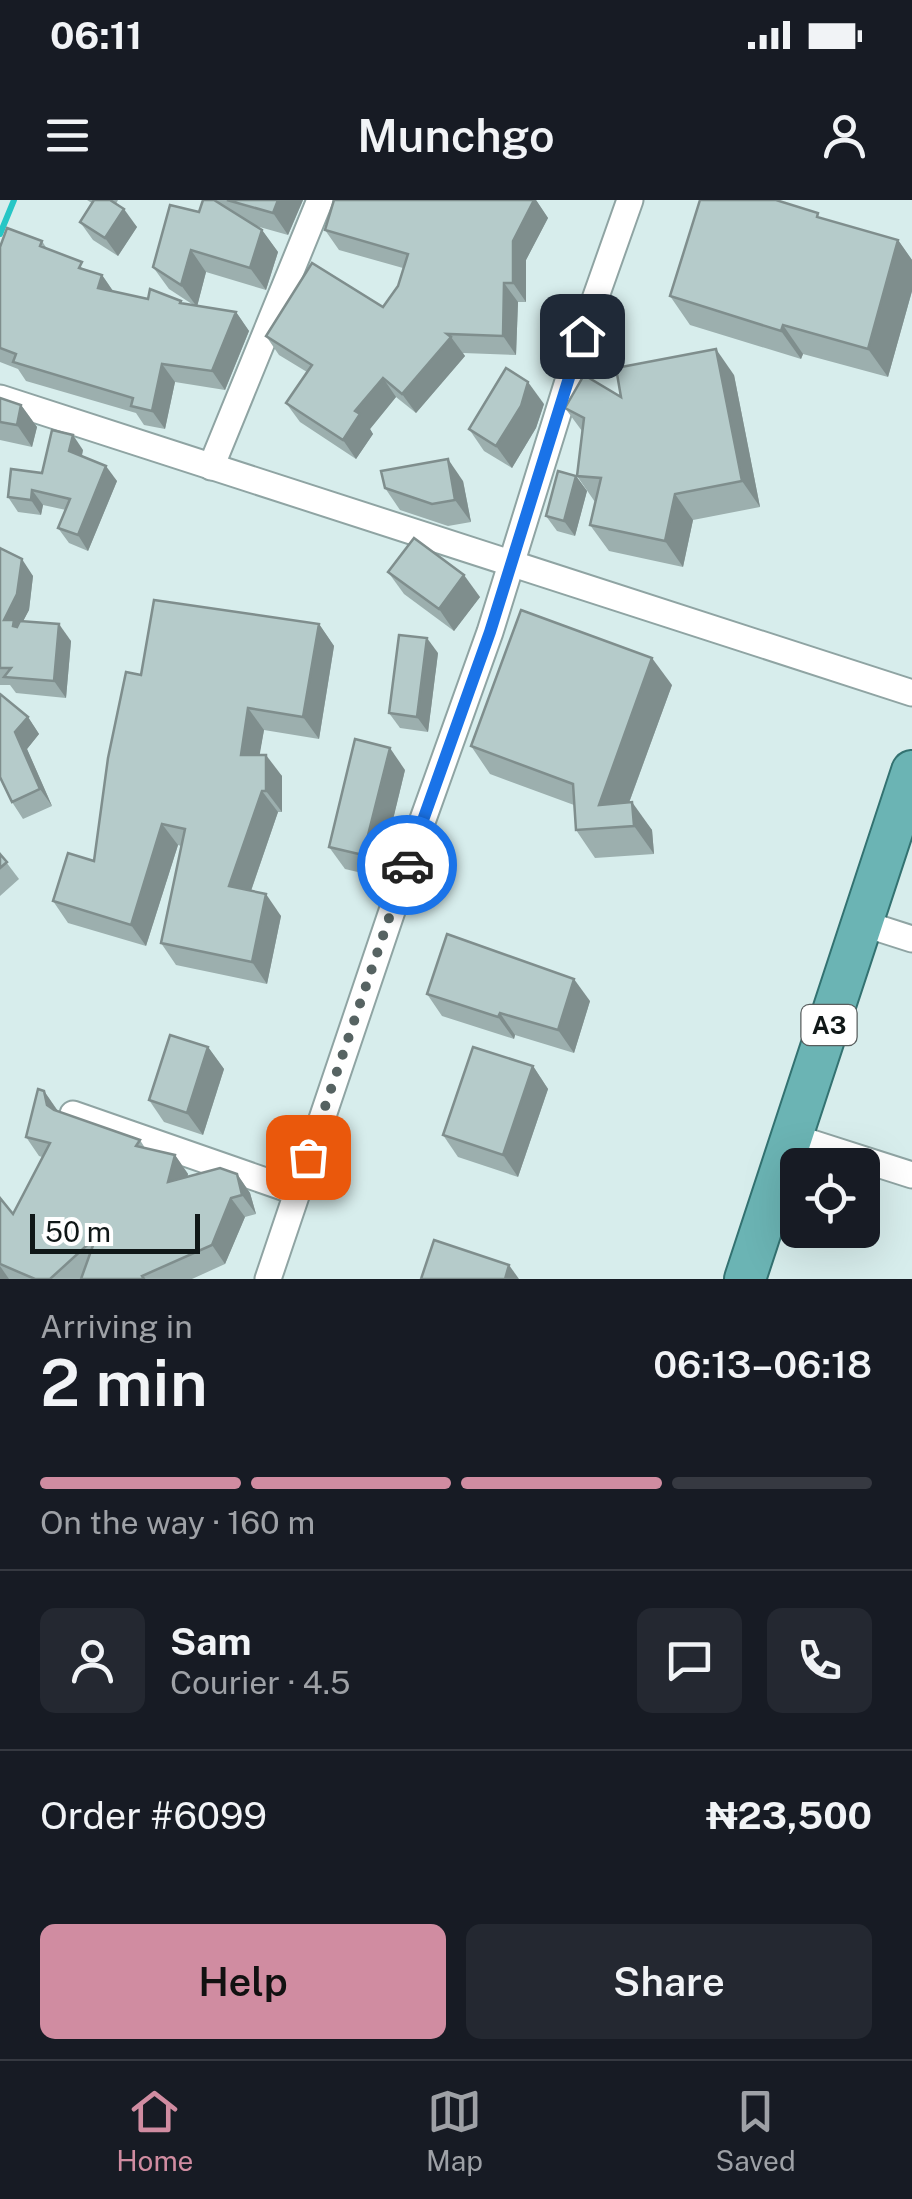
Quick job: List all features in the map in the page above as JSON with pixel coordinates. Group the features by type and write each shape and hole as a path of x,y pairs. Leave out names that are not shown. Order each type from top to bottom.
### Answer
{"highway":[{"name":"A3","path":"745,1279 912,771"}],"street":[{"path":"211,466 320,200"},
{"path":"268,1279 630,200"},
{"path":"0,398 912,693"},
{"path":"862,923 912,939"},
{"path":"73,1114 297,1192"},
{"path":"793,1137 912,1175"}],"building":[{"path":"94,200 110,200 124,209 105,238 80,222"},
{"path":"203,200 214,200 262,230 250,268 191,250 181,285 153,267 170,205 199,212"},
{"path":"227,200 278,200 273,213"},
{"path":"334,200 534,200 513,241 513,283 504,283 503,336 447,334 451,337 402,394 383,378 355,411 360,414 343,440 286,403 312,365 266,336 312,263 383,307 398,286 408,254 325,230"},
{"path":"700,200 776,200 818,213 817,217 898,240 868,349 783,325 781,331 670,296"},
{"path":"7,228 82,262 79,268 102,275 98,288 148,299 150,289 180,303 236,312 212,371 162,364 152,411 131,406 133,398 13,362 16,354 0,348 0,247"},
{"path":"716,349 742,481 675,494 665,541 590,525 601,478 577,476 584,418 565,408 584,375 621,397 616,368"},
{"path":"506,368 528,382 521,406 496,446 469,429"},
{"path":"0,398 21,405 17,425 0,422"},
{"path":"52,430 73,435 69,451 106,466 78,535 58,528 70,499 32,490 31,500 8,497 11,469 42,473"},
{"path":"448,459 455,500 432,504 385,488 381,471"},
{"path":"558,471 576,476 564,521 546,516"},
{"path":"414,538 464,575 439,609 388,572"},
{"path":"0,548 22,559 17,594 4,620 14,620 13,626 17,627 20,621 59,624 54,681 4,677 11,668 0,668"},
{"path":"154,600 319,624 303,717 248,708 241,755 266,755 266,791 262,791 229,886 266,894 252,962 161,943 185,829 162,824 131,925 53,901 68,853 94,861 108,758 126,672 141,675"},
{"path":"521,610 652,658 599,805 632,802 634,826 576,830 573,784 471,746"},
{"path":"399,635 427,638 417,717 389,713"},
{"path":"0,694 28,717 15,732 40,789 12,802 0,777"},
{"path":"355,739 390,748 363,855 329,847"},
{"path":"447,934 574,979 558,1030 500,1013 498,1017 427,994"},
{"path":"170,1035 208,1047 187,1113 149,1100"},
{"path":"473,1047 533,1066 503,1155 443,1135"},
{"path":"38,1089 44,1091 47,1105 54,1110 140,1140 136,1146 175,1155 168,1182 220,1168 237,1174 242,1195 231,1198 212,1245 142,1276 144,1279 81,1279 96,1237 50,1279 35,1279 0,1264 0,1198 13,1214 50,1143 26,1137"},
{"path":"434,1240 509,1265 505,1279 421,1279"}],"waterway":[{"path":"0,234 14,200"}],"way so far":[{"path":"308,1157 407,865"}],"route":[{"path":"407,865 490,632 582,336"}]}
